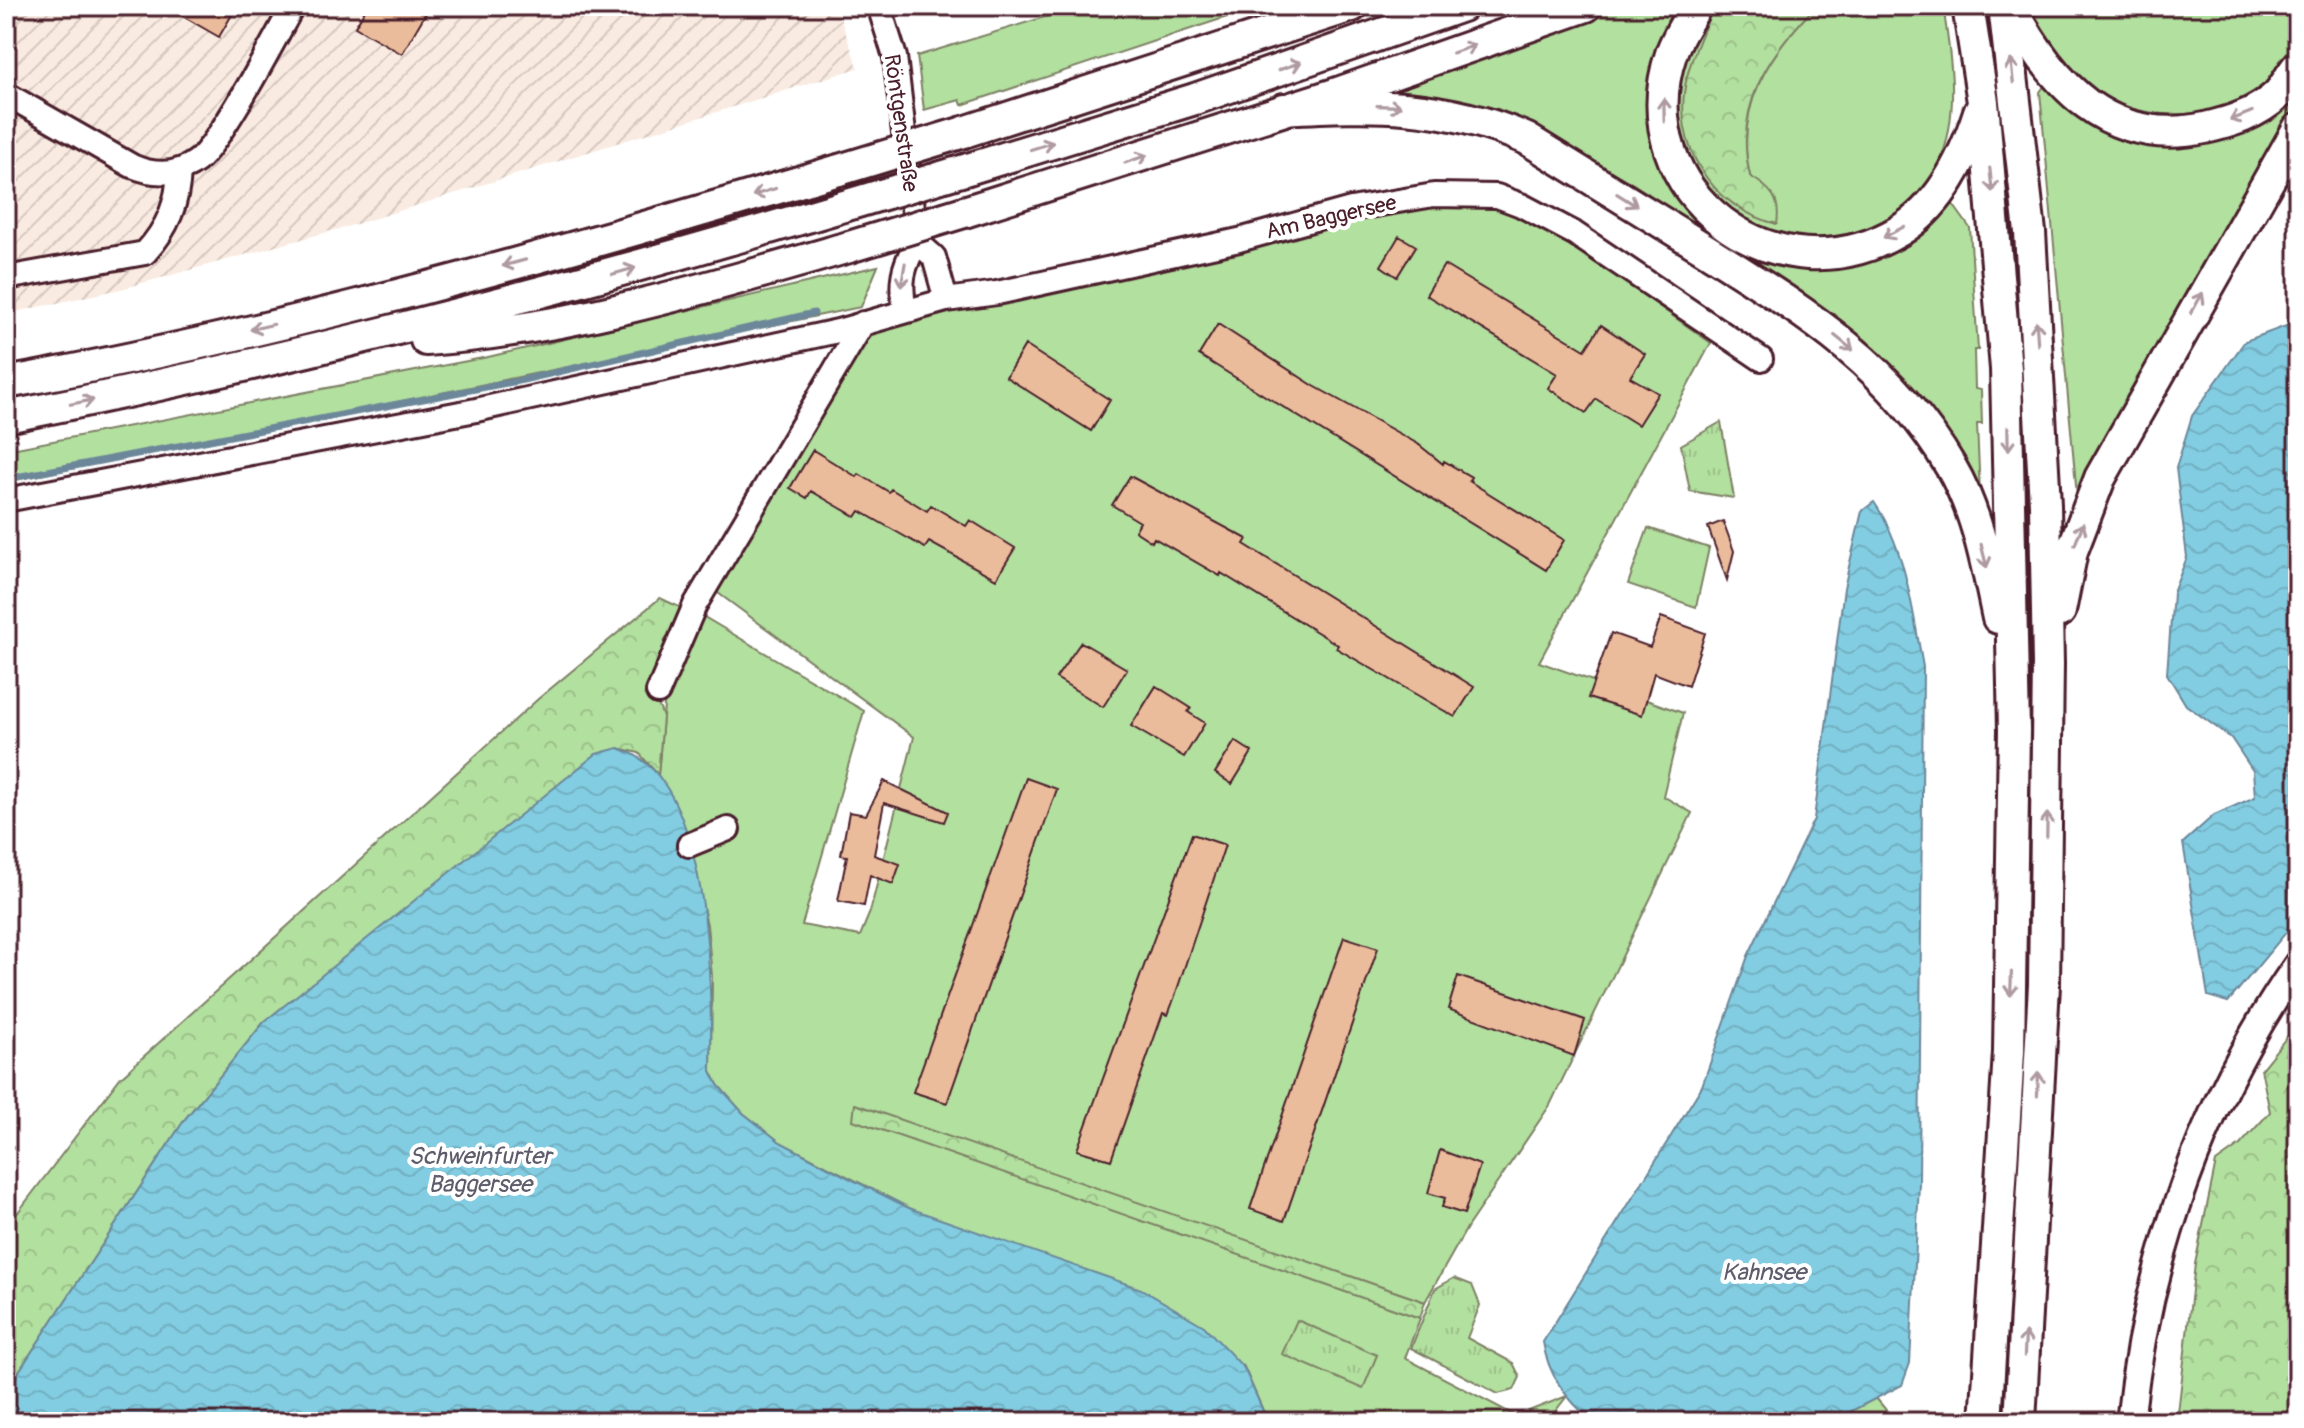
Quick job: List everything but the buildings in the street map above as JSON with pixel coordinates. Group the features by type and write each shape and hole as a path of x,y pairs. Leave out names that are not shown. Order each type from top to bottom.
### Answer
{"highway":[{"path":"6,383 413,290 658,224 964,132 1352,6"},
{"path":"6,417 332,347 539,294 844,206 1195,99 1462,6"},
{"path":"332,347 450,338 572,318 704,289 964,212 1284,109 1586,6"},
{"path":"1696,6 1671,54 1662,108 1668,145 1701,207 1742,237 1795,255 1832,254 1860,248 1900,230 1929,205 1953,175 1970,141 1983,102"},
{"path":"1968,6 1983,102 2006,369 2014,730 2009,1052 1986,1422"},
{"path":"2004,6 2030,232 2045,491 2048,664 2044,985 2020,1422"},
{"path":"2010,6 2046,67 2070,90 2099,114 2154,131 2185,132 2247,116 2277,95 2298,66"},
{"path":"1284,109 1397,106 1441,110 1485,121 1527,139 1819,322 1871,364 1909,405 1952,469 1975,521 2000,625 2014,730"},
{"path":"2048,664 2072,551 2100,478 2298,129"}],"main road":[{"path":"2130,1422 2148,1301 2186,1177 2234,1073 2298,964"}],"street":[{"path":"6,94 132,166 147,172 179,170 206,152 293,6"},
{"name":"Röntgenstraße","path":"879,6 895,57 917,242 903,265 901,289 905,310"},
{"path":"6,278 145,253 166,227 175,207 179,170"},
{"name":"Am Baggersee","path":"6,500 476,410 863,323 946,300 997,293 1239,240 1351,209 1467,193 1497,196 1574,233 1761,359"},
{"name":"Röntgenstraße","path":"917,242 934,257 946,300"},
{"path":"658,692 695,605 863,323"},
{"path":"689,845 728,829"}],"shaded area":[{"path":"6,6 836,6 858,68 357,224 121,289 6,314"}],"green space":[{"path":"1081,6 1260,6 962,105 960,100 924,110 917,56"},
{"path":"1622,6 1674,6 1659,42 1650,82 1649,122 1653,141 1662,167 1693,213 1716,234 1734,245 1772,261 1792,265 1833,267 1854,263 1887,245 1946,203 1952,203 1970,228 1978,350 1974,350 1975,389 1981,390 1982,424 1977,424 1980,494 1916,394 1866,340 1831,314 1632,183 1498,109 1448,98 1377,90"},
{"path":"1704,6 1719,6 1711,13 1686,79 1750,176 1746,151 1747,127 1759,83 1784,43 1816,6 1943,6 1951,65 1952,104 1940,162 1924,189 1903,210 1878,225 1850,235 1820,239 1790,238 1761,231 1726,214 1706,191 1692,164 1673,103 1673,85 1679,65"},
{"path":"1719,6 1816,6 1770,62 1751,104 1746,151 1750,176 1773,195 1777,224 1733,204 1701,170 1691,149 1683,102 1687,77 1711,13"},
{"path":"2031,6 2298,6 2298,38 2293,55 2284,67 2254,91 2227,105 2197,112 2167,114 2138,110 2110,100 2084,85 2062,65 2034,19"},
{"path":"2045,85 2138,139 2298,89 2298,100 2096,453 2077,496 2040,92"},
{"path":"1426,204 1490,204 1566,240 1711,343 1539,662 1683,713 1663,796 1692,813 1550,1105 1468,1226 1425,1302 855,1105 854,1120 1420,1318 1405,1358 1516,1416 1567,1396 1551,1417 1556,1422 1268,1422 1244,1367 909,1208 780,1142 743,1113 718,1085 711,1071 712,976 707,925 689,845 658,775 666,682 700,617 704,617 864,711 802,925 860,936 870,912 914,737 718,593 717,574 866,332"},
{"path":"878,266 861,307 6,482 6,450 488,357"},
{"path":"1721,422 1734,498 1690,491 1681,445"},
{"path":"1648,528 1709,548 1696,607 1628,584"},
{"path":"660,598 692,613 650,684 663,717 658,775 639,753 618,748 264,1022 185,1119 6,1391 6,1228 120,1078 538,699"},
{"path":"2298,1023 2298,1422 2177,1422 2195,1264 2216,1162 2240,1145 2270,1112 2261,1069"},
{"path":"855,1104 1425,1302 1420,1318 853,1120"},
{"path":"1454,1278 1472,1285 1480,1305 1467,1338 1513,1363 1520,1377 1514,1390 1498,1394 1411,1348 1435,1289"},
{"path":"1297,1320 1377,1355 1363,1389 1282,1354"},
{"path":"1876,1398 1896,1422 1830,1422"}],"water":[{"path":"2298,316 2298,918 2228,1002 2208,996 2183,843 2214,815 2255,797 2253,771 2231,738 2186,705 2167,674 2173,593 2187,557 2176,468 2192,416 2245,341 2289,325"},
{"name":"Kahnsee","path":"1874,502 1901,560 1923,667 1919,1184 1910,1363 1902,1385 1830,1422 1594,1422 1560,1386 1549,1365 1543,1342 1702,1086 1748,956 1814,819 1844,588 1862,511"},
{"name":"Schweinfurter Baggersee","path":"618,748 649,766 673,798 689,841 707,941 711,1071 718,1085 743,1113 780,1142 909,1208 1141,1289 1204,1326 1244,1368 1268,1422 6,1422 6,1391 185,1119 264,1022 596,754"}],"waterway":[{"path":"6,479 523,380 814,313"}]}
